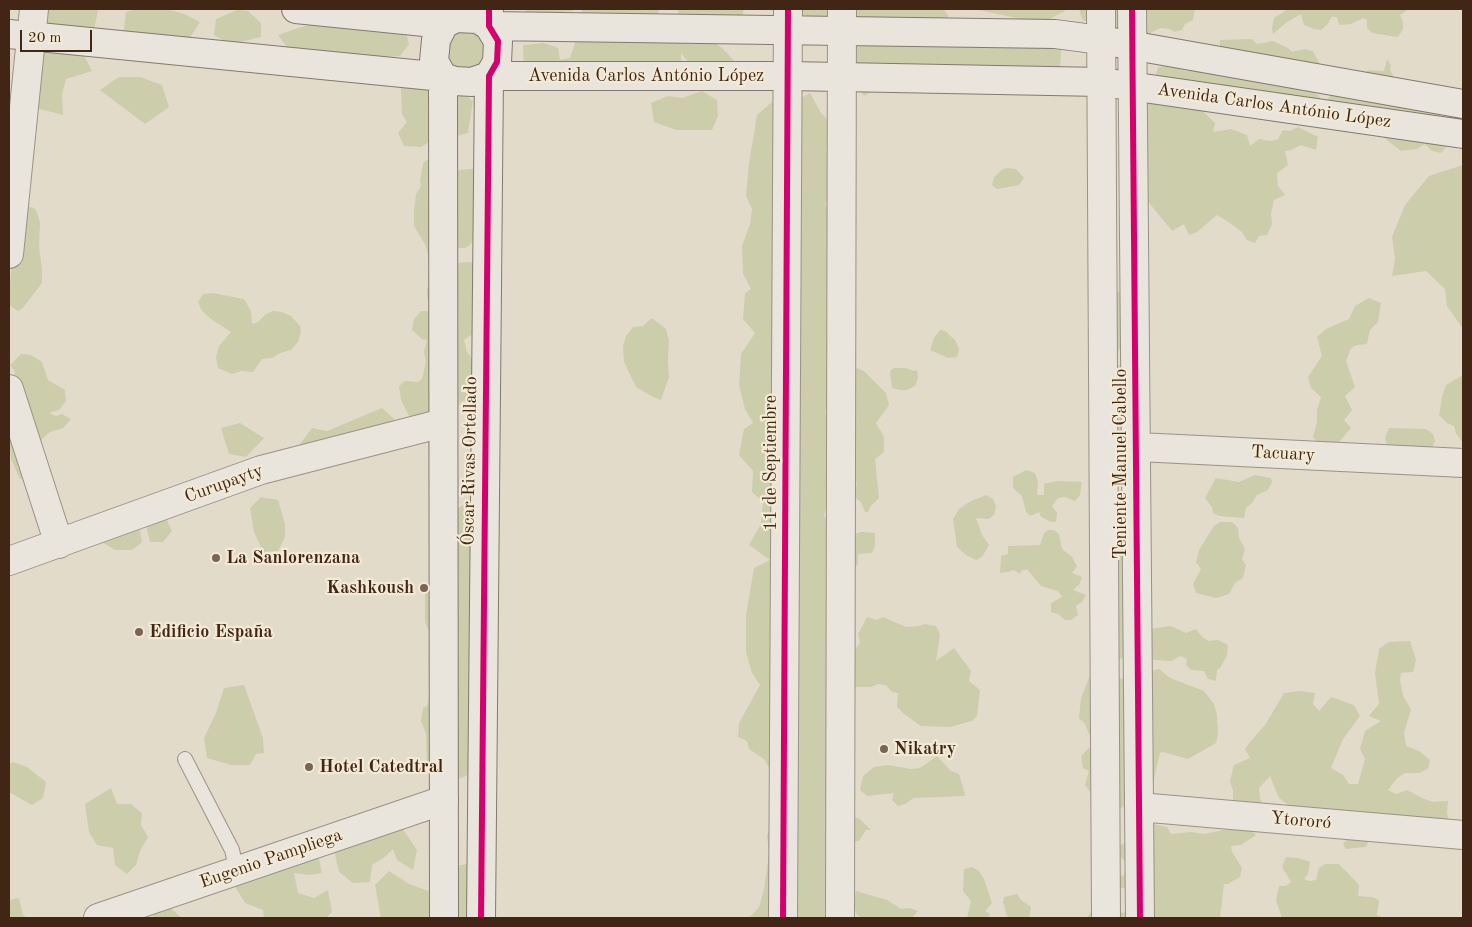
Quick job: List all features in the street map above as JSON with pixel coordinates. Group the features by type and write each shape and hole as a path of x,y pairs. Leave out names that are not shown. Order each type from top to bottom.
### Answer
{"street":[{"path":"9,254 19,36 34,9"},
{"name":"Avenida Carlos António López","path":"296,9 478,19 842,20 1055,34 1101,40 1463,104"},
{"name":"Teniente Manuel Cabello","path":"1101,9 1106,918"},
{"name":"Teniente Manuel Cabello","path":"1132,9 1140,918"},
{"name":"Óscar Rivas Ortellado","path":"444,17 436,40 434,61 444,77 444,918"},
{"name":"Óscar Rivas Ortellado","path":"481,918 489,76 497,62 498,41 489,18"},
{"name":"11 de Septiembre","path":"783,918 788,20"},
{"path":"840,918 842,20"},
{"name":"Avenida Carlos António López","path":"19,36 444,77 455,81 472,82 489,76 788,76 1102,82 1463,134"},
{"path":"9,389 59,544"},
{"name":"Curupayty","path":"9,561 261,470 443,423"},
{"name":"Tacuary","path":"1104,446 1463,463"},
{"name":"Eugenio Pampliega","path":"98,918 444,800"},
{"name":"Ytororó","path":"1139,807 1463,835"}],"lane":[{"path":"184,759 232,850 237,871"}],"green space":[{"path":"45,9 97,9 94,30 49,33 42,13"},
{"path":"137,9 166,9 184,14 200,22 188,41 123,37 126,12"},
{"path":"525,9 575,9 562,12 543,28 526,13"},
{"path":"581,9 659,9 657,23 586,20"},
{"path":"678,9 744,9 741,21 678,18"},
{"path":"796,9 835,9 830,17 814,19 797,12"},
{"path":"851,9 943,9 948,15 947,24 1055,34 1061,51 1060,68 955,65 918,79 892,79 864,96 852,78"},
{"path":"974,9 1065,9 1065,11 1048,20 1035,22"},
{"path":"1079,9 1195,9 1193,20 1185,24 1182,30 1175,32 1160,28 1141,38 1128,25 1118,27 1108,35 1082,19"},
{"path":"1288,9 1409,9 1400,15 1403,29 1398,37 1372,33 1367,28 1367,20 1363,18 1351,24 1339,25 1337,17 1331,17 1328,24 1321,30 1314,29 1304,25 1301,14 1287,22 1273,34 1274,18"},
{"path":"237,10 248,11 261,23 261,37 240,42 226,42 214,35 216,19"},
{"path":"335,18 406,33 409,44 400,56 352,59 293,55 278,35"},
{"path":"449,31 485,32 486,70 450,72 442,42"},
{"path":"1252,39 1257,44 1273,41 1292,52 1304,49 1313,51 1324,72 1305,86 1318,95 1325,104 1200,108 1215,123 1213,132 1231,129 1247,135 1250,146 1259,139 1271,141 1278,139 1283,130 1290,131 1298,127 1318,137 1316,150 1301,145 1285,151 1288,165 1277,173 1278,186 1285,195 1274,200 1271,214 1272,224 1267,235 1259,236 1255,243 1247,240 1242,232 1217,215 1197,232 1189,235 1184,224 1172,231 1145,198 1120,133 1118,117 1123,103 1155,79 1158,67 1170,66 1186,71 1219,65 1220,40"},
{"path":"576,40 669,40 688,44 713,41 740,67 688,62 681,53 681,76 524,76 523,45 544,43 558,48 560,60 570,58"},
{"path":"37,44 65,44 85,57 92,71 66,79 62,95 63,115 28,106"},
{"path":"1387,59 1391,65 1390,70 1394,77 1385,88 1365,74 1368,70 1384,71"},
{"path":"119,77 140,77 162,85 169,107 145,124 100,90"},
{"path":"409,85 462,93 473,101 468,133 436,142 429,142 421,147 404,146 398,133 407,122 402,114 401,87"},
{"path":"1334,88 1438,103 1440,119 1448,145 1441,153 1432,151 1425,144 1417,149 1401,151 1383,137 1375,126 1327,101"},
{"path":"702,91 717,100 718,116 712,130 676,130 654,122 651,103 668,96 682,98"},
{"path":"810,93 832,128 826,149 836,189 825,204 832,215 830,298 826,316 833,330 830,395 825,413 829,423 827,436 830,445 827,468 833,498 827,505 824,515 831,528 826,542 837,566 828,918 749,918 759,907 764,889 769,854 767,835 772,825 776,780 764,759 749,749 747,741 738,737 739,723 760,685 752,673 746,652 746,615 754,568 770,560 749,545 761,524 763,502 752,492 753,471 739,455 744,429 753,423 745,409 739,385 741,354 755,333 743,319 745,293 751,289 743,274 742,246 750,224 752,209 746,196 757,115 774,100 803,97"},
{"path":"436,154 453,164 458,170 483,168 501,179 502,193 498,208 478,231 470,245 465,248 451,248 437,257 428,255 426,246 414,226 416,194 421,186 423,163"},
{"path":"1463,165 1463,329 1447,306 1445,289 1426,271 1392,276 1395,259 1392,237 1405,205 1429,176"},
{"path":"1003,169 1016,169 1024,178 1019,185 997,189 992,185 994,177"},
{"path":"32,207 36,210 40,222 39,247 42,283 22,309 18,311 10,306 9,303 16,229 25,208"},
{"path":"470,262 500,272 474,333 464,340 467,352 473,360 475,397 468,401 462,401 455,410 431,410 416,417 409,416 401,400 399,386 405,381 418,382 422,379 426,362 424,352 427,340 422,339 412,330 414,319 421,311 431,309 427,297 427,289 433,282 452,263"},
{"path":"1114,288 1124,296 1125,335 1114,363 1121,366 1133,366 1123,435 1112,437"},
{"path":"213,293 244,299 251,311 252,324 273,311 291,316 300,326 301,331 298,342 291,350 280,353 272,358 262,359 253,372 241,371 232,374 218,368 216,357 219,346 231,332 202,311 198,302 203,294"},
{"path":"1369,298 1381,303 1378,322 1370,330 1367,344 1351,348 1346,361 1355,387 1345,396 1352,410 1344,420 1351,428 1339,442 1322,447 1313,437 1321,397 1311,388 1308,377 1322,356 1317,337 1326,329 1349,319 1355,306"},
{"path":"652,318 666,329 669,341 669,377 661,400 636,387 624,362 623,346 626,336 633,327 643,326"},
{"path":"940,330 945,331 955,340 959,349 957,357 948,358 930,350 934,338"},
{"path":"21,354 31,355 42,362 48,380 65,390 66,401 59,410 49,413 56,416 62,414 71,419 63,428 50,432 40,441 41,453 48,462 48,472 27,480 20,479 11,459 9,434 9,382 12,380 15,372 10,365"},
{"path":"857,368 864,371 886,393 889,405 876,423 884,437 884,452 875,459 879,498 868,512 865,512 861,502 854,497 854,490 857,484 854,475 848,381"},
{"path":"894,368 917,370 918,378 915,386 907,390 892,388 890,371"},
{"path":"1463,375 1463,443 1456,433 1454,426 1447,423 1439,415 1446,385"},
{"path":"382,408 394,419 397,431 309,452 300,444 312,428 327,431"},
{"path":"240,423 264,438 246,457 229,454 221,428"},
{"path":"1389,428 1426,429 1433,434 1435,442 1429,453 1390,455 1385,438"},
{"path":"1026,470 1035,473 1038,482 1037,495 1044,495 1044,484 1056,481 1082,482 1080,495 1075,501 1065,497 1058,498 1052,506 1057,513 1056,522 1051,522 1041,517 1039,512 1030,516 1026,512 1022,496 1013,488 1013,477"},
{"path":"1255,475 1271,478 1272,482 1268,490 1257,495 1246,508 1244,518 1220,516 1213,513 1212,507 1205,498 1216,478 1239,482"},
{"path":"986,495 993,499 996,507 994,515 989,519 976,518 982,535 989,545 982,557 976,560 966,555 957,547 953,519 959,509 969,502"},
{"path":"261,497 278,500 285,524 285,537 278,551 263,552 254,532 250,508"},
{"path":"470,501 479,502 474,769 466,776 456,780 431,776 427,765 426,734 421,721 423,708 427,706 431,692 432,666 428,662 434,643 425,622 425,588 436,582 455,510"},
{"path":"1108,505 1120,511 1127,523 1149,629 1171,626 1186,633 1196,629 1202,637 1209,641 1218,640 1228,645 1227,655 1221,667 1217,670 1216,681 1208,679 1204,671 1191,670 1186,665 1187,659 1180,656 1171,661 1155,660 1148,656 1127,656 1115,661"},
{"path":"165,516 172,531 163,542 150,542 146,525"},
{"path":"1220,522 1232,522 1238,528 1239,538 1245,549 1242,559 1246,565 1243,578 1235,583 1229,594 1216,598 1196,593 1193,584 1201,569 1196,562 1199,550 1214,526"},
{"path":"140,530 142,542 132,550 115,550 102,542 112,532"},
{"path":"1048,530 1054,530 1059,534 1062,549 1072,557 1077,566 1072,573 1082,577 1079,585 1073,590 1086,595 1082,602 1076,606 1078,615 1071,620 1065,620 1058,614 1051,612 1051,603 1062,597 1058,591 1041,586 1027,569 1021,571 1020,574 1014,570 1000,573 1001,556 1008,554 1008,546 1040,545 1044,533"},
{"path":"861,532 875,533 875,546 872,553 858,554 858,564 853,568 854,534"},
{"path":"867,617 877,620 883,617 906,627 925,624 936,626 940,634 936,661 954,648 971,671 969,681 980,690 977,716 972,721 950,727 921,726 897,707 898,693 892,692 886,685 852,687 850,657 860,643 858,634"},
{"path":"1410,641 1416,660 1413,672 1401,673 1400,680 1403,696 1411,709 1404,733 1406,746 1419,751 1430,760 1428,769 1419,773 1405,773 1397,778 1388,790 1396,794 1407,790 1433,802 1448,801 1447,813 1450,827 1425,840 1409,844 1404,837 1395,845 1384,839 1370,837 1366,847 1346,849 1343,844 1349,837 1291,807 1279,798 1270,776 1259,788 1260,799 1268,812 1233,807 1233,791 1230,781 1234,765 1250,758 1245,749 1265,725 1284,693 1299,691 1315,693 1313,704 1319,711 1331,697 1354,705 1360,716 1343,739 1331,768 1343,775 1349,784 1358,784 1365,759 1360,749 1365,731 1381,721 1369,716 1379,704 1375,673 1379,649 1389,642"},
{"path":"1113,669 1121,679 1159,669 1170,678 1204,691 1214,704 1218,733 1216,743 1188,759 1163,752 1160,753 1154,779 1150,786 1138,799 1119,809 1096,800 1085,785 1089,771 1083,768 1081,756 1093,744 1085,724 1079,718 1081,698 1089,678"},
{"path":"244,685 263,738 264,753 256,754 250,765 231,765 207,758 204,738 216,713 224,688"},
{"path":"937,756 951,771 959,774 964,796 914,798 898,806 892,800 894,793 867,796 860,790 863,776 874,767 888,765 911,769 920,768"},
{"path":"13,762 27,767 46,782 43,798 32,805 9,792 9,764"},
{"path":"111,788 117,804 131,804 142,813 141,825 148,837 140,851 136,865 127,874 115,865 113,848 97,845 89,832 85,804"},
{"path":"854,817 860,819 871,830 866,830 859,841 852,842"},
{"path":"398,822 417,850 413,870 397,860 393,849 372,865 370,882 353,883 339,872 333,846"},
{"path":"1144,822 1167,827 1171,834 1191,832 1204,834 1247,825 1256,835 1241,845 1231,846 1232,852 1242,868 1240,877 1228,884 1224,884 1220,918 1087,918 1093,909 1109,901 1122,913 1130,911 1126,889 1115,886 1113,874 1124,876 1127,864 1120,856 1121,845 1130,840"},
{"path":"286,854 319,859 322,873 309,875 294,873 298,893 314,898 328,890 332,912 326,918 264,918 263,910 245,903 234,885"},
{"path":"1286,857 1310,862 1308,874 1304,879 1309,881 1316,880 1319,868 1325,864 1339,864 1359,885 1358,896 1372,897 1379,900 1377,915 1384,918 1282,918 1276,900 1279,886 1286,886 1291,882 1282,867"},
{"path":"466,864 472,867 480,892 496,918 455,918 457,866"},
{"path":"972,867 979,871 984,879 992,903 985,911 990,914 988,918 967,918 971,901 963,891 964,869"},
{"path":"389,871 409,884 434,893 434,918 381,918 375,885"},
{"path":"856,891 887,900 901,909 910,908 918,911 912,918 863,918 857,915 853,905"},
{"path":"1017,894 1021,900 1031,907 1029,918 1010,918 1007,916 1003,902 1004,897"},
{"path":"19,898 23,915 27,918 9,918 9,900"},
{"path":"169,907 182,918 153,918 154,910"}],"cycle path":[{"path":"481,918 489,76 497,62 498,41 489,26 489,9"},
{"path":"783,918 788,9"},
{"path":"1132,9 1140,918"}],"place":[{"name":"La Sanlorenzana","path":"216,558"},
{"name":"Kashkoush","path":"424,588"},
{"name":"Edificio España","path":"139,632"},
{"name":"Nikatry","path":"884,749"},
{"name":"Hotel Catedtral","path":"309,767"}]}
